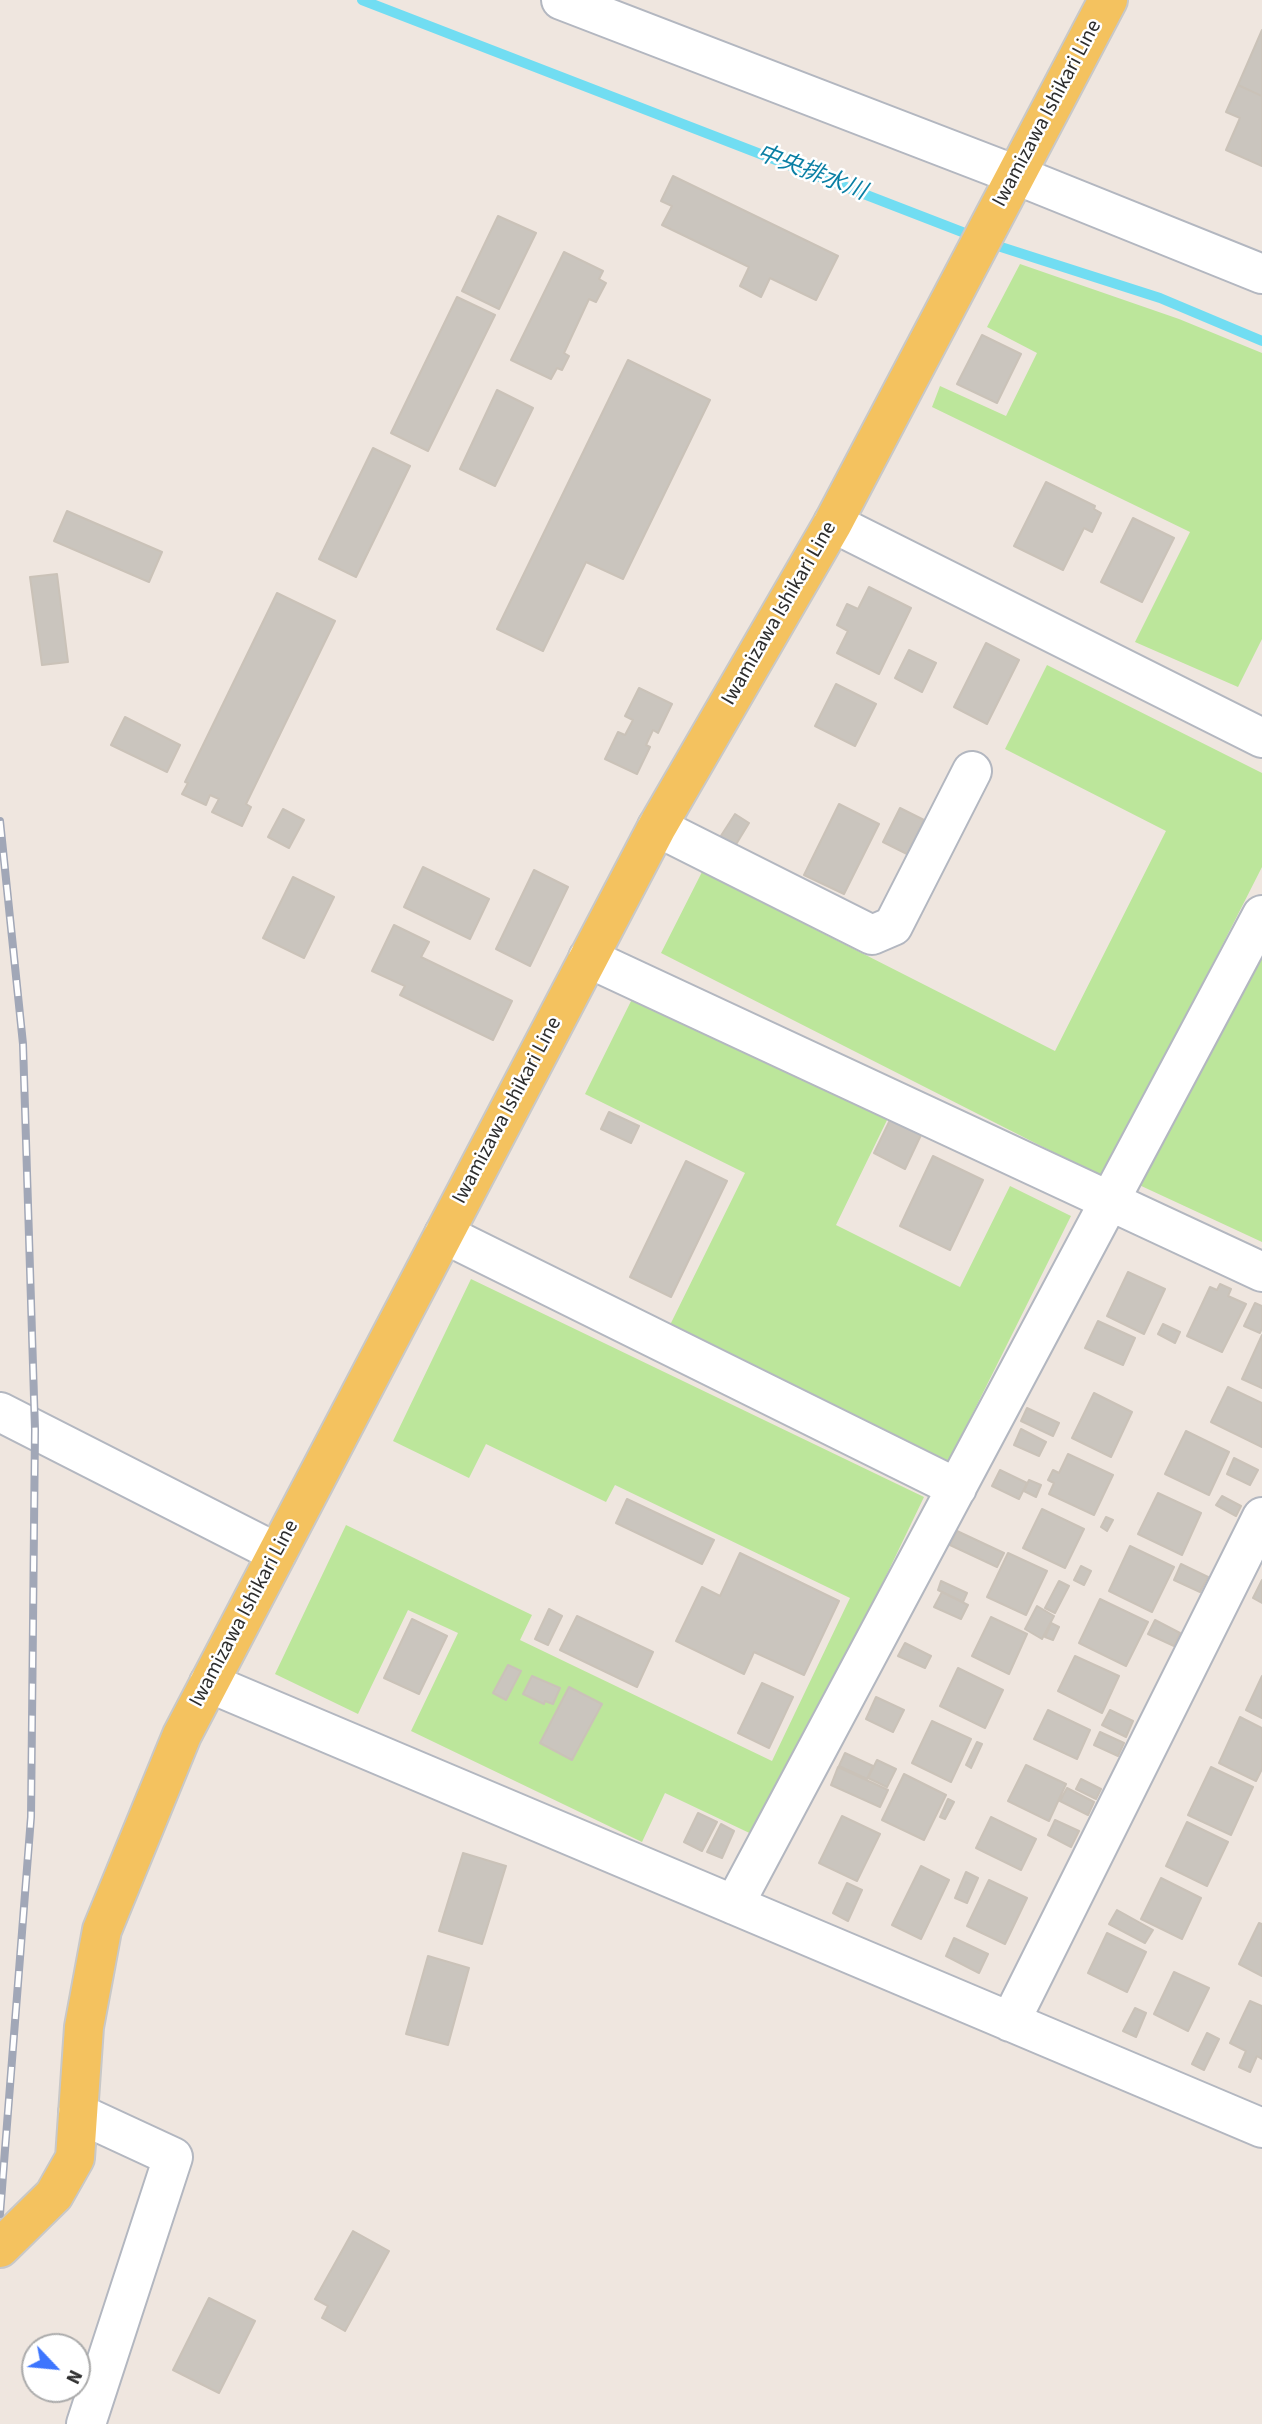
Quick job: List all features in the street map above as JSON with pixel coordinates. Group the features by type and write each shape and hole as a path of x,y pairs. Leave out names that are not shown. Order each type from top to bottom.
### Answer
{"main road":[{"name":"Iwamizawa Ishikari Line","path":"0,2248 54,2195 75,2158 84,2027 102,1930 182,1735 657,827 833,523 1108,0"}],"street":[{"path":"561,0 1008,190 1262,274"},
{"path":"833,523 1262,738"},
{"path":"657,827 872,935 893,926 972,771"},
{"path":"734,1905 1262,915"},
{"path":"588,958 1262,1272"},
{"path":"443,1234 957,1488"},
{"path":"0,1412 277,1553"},
{"path":"1010,2022 1262,1517"},
{"path":"209,1683 1262,2127"},
{"path":"78,2113 173,2157 86,2424"}],"green space":[{"path":"1020,264 1179,319 1262,353 1262,639 1238,687 1135,642 1190,532 932,407 940,386 1006,416 1037,353 987,327"},
{"path":"1047,665 1262,773 1262,867 1104,1178 661,953 702,872 1055,1051 1166,831 1005,749"},
{"path":"1262,946 1262,1242 1137,1184"},
{"path":"635,993 888,1118 836,1225 960,1287 1010,1186 1071,1216 948,1463 670,1325 745,1173 585,1094"},
{"path":"471,1279 924,1497 760,1838 665,1793 642,1842 411,1731 458,1633 408,1610 358,1714 275,1674 346,1525 532,1615 520,1640 772,1761 850,1598 615,1485 606,1502 486,1444 469,1478 393,1441"}],"building":[{"path":"1262,30 1262,96 1238,85"},
{"path":"1238,85 1262,96 1262,166 1226,150 1240,118 1226,112"},
{"path":"673,176 838,256 816,300 770,278 761,297 740,286 749,267 662,225 672,206 661,201"},
{"path":"498,216 536,233 499,309 462,291"},
{"path":"564,252 603,271 599,279 606,283 596,302 589,299 564,353 569,356 562,370 557,368 551,379 511,360"},
{"path":"457,297 495,315 428,451 391,433"},
{"path":"982,335 1021,354 997,403 957,384"},
{"path":"628,360 710,400 623,579 586,562 543,651 497,629"},
{"path":"497,390 533,408 495,486 460,469"},
{"path":"373,448 410,466 356,577 319,559"},
{"path":"1046,482 1095,506 1094,509 1101,513 1092,532 1084,528 1063,570 1014,546"},
{"path":"67,511 162,552 149,582 54,541"},
{"path":"1133,518 1174,538 1142,602 1101,582"},
{"path":"57,574 68,662 42,665 30,577"},
{"path":"869,587 911,608 879,674 837,653 848,631 837,625 847,604 858,609"},
{"path":"277,593 335,621 246,804 251,807 242,826 212,812 219,799 210,795 206,805 182,794 188,783 185,782"},
{"path":"986,643 1019,660 987,724 954,707"},
{"path":"909,650 936,663 922,692 895,678"},
{"path":"836,684 876,704 855,746 815,726"},
{"path":"639,688 672,704 658,733 653,730 646,745 650,747 637,774 605,759 618,732 625,735 633,720 625,716"},
{"path":"125,717 180,745 167,772 111,745"},
{"path":"839,804 879,824 844,894 804,875"},
{"path":"900,808 924,820 907,854 883,842"},
{"path":"283,809 304,820 289,848 268,837"},
{"path":"735,814 749,823 732,851 717,842"},
{"path":"423,867 489,899 470,939 404,907"},
{"path":"534,870 568,887 530,966 496,949"},
{"path":"293,877 334,897 304,958 263,938"},
{"path":"394,925 429,942 421,957 512,1001 493,1040 400,995 405,986 372,971"},
{"path":"609,1112 639,1126 631,1143 601,1129"},
{"path":"890,1120 921,1135 905,1169 874,1153"},
{"path":"933,1156 983,1180 950,1250 900,1226"},
{"path":"686,1161 727,1181 671,1297 630,1277"},
{"path":"1128,1272 1165,1289 1144,1334 1107,1316"},
{"path":"1220,1284 1231,1289 1228,1296 1246,1304 1222,1352 1187,1336 1210,1287 1217,1290"},
{"path":"1255,1303 1262,1306 1260,1333 1244,1326"},
{"path":"1098,1321 1135,1338 1123,1365 1085,1348"},
{"path":"1163,1324 1180,1332 1175,1343 1158,1334"},
{"path":"1262,1335 1262,1388 1242,1379"},
{"path":"1228,1387 1262,1403 1262,1447 1211,1422"},
{"path":"1094,1393 1132,1412 1111,1457 1072,1438"},
{"path":"1027,1408 1059,1423 1053,1436 1021,1421"},
{"path":"1021,1429 1046,1442 1039,1456 1014,1445"},
{"path":"1186,1431 1229,1452 1209,1495 1165,1474"},
{"path":"1068,1454 1113,1475 1094,1515 1049,1494 1054,1483 1048,1480 1053,1470 1059,1473"},
{"path":"1234,1458 1258,1470 1250,1485 1227,1474"},
{"path":"1000,1470 1027,1483 1019,1499 992,1486"},
{"path":"1029,1480 1041,1485 1036,1497 1024,1491"},
{"path":"1158,1493 1201,1513 1182,1555 1138,1534"},
{"path":"1222,1496 1241,1506 1236,1516 1216,1505"},
{"path":"627,1499 714,1540 702,1564 616,1523"},
{"path":"1042,1509 1084,1529 1065,1568 1023,1548"},
{"path":"1106,1517 1113,1520 1107,1531 1101,1527"},
{"path":"957,1531 1004,1553 997,1567 950,1545"},
{"path":"1130,1546 1174,1567 1152,1612 1109,1591"},
{"path":"740,1553 839,1601 804,1675 754,1652 744,1674 676,1641 702,1587 720,1596"},
{"path":"1008,1553 1047,1571 1026,1615 987,1597"},
{"path":"1181,1564 1208,1577 1200,1592 1174,1580"},
{"path":"1081,1566 1091,1571 1084,1585 1074,1580"},
{"path":"1262,1580 1262,1603 1253,1598"},
{"path":"941,1581 967,1593 963,1602 938,1590"},
{"path":"1059,1581 1069,1586 1055,1613 1045,1608"},
{"path":"942,1592 968,1605 961,1619 934,1607"},
{"path":"1100,1599 1148,1622 1126,1666 1079,1643"},
{"path":"1037,1606 1054,1616 1042,1639 1025,1629"},
{"path":"549,1609 562,1616 548,1645 535,1639"},
{"path":"577,1616 653,1652 637,1687 560,1650"},
{"path":"991,1617 1027,1634 1009,1674 972,1656"},
{"path":"412,1619 447,1636 419,1694 384,1678"},
{"path":"1155,1620 1180,1633 1174,1646 1148,1634"},
{"path":"1051,1623 1059,1627 1053,1640 1045,1637"},
{"path":"905,1643 931,1656 925,1668 898,1656"},
{"path":"1075,1656 1119,1676 1102,1713 1058,1691"},
{"path":"508,1665 521,1671 506,1700 493,1693"},
{"path":"958,1668 1003,1690 985,1728 940,1706"},
{"path":"532,1676 560,1688 553,1704 545,1701 544,1704 523,1694"},
{"path":"1262,1676 1262,1718 1246,1710"},
{"path":"762,1683 793,1697 769,1748 738,1733"},
{"path":"569,1687 602,1704 572,1760 540,1743"},
{"path":"876,1697 904,1710 893,1732 866,1719"},
{"path":"1048,1710 1090,1730 1077,1759 1034,1739"},
{"path":"1110,1710 1133,1721 1126,1737 1102,1725"},
{"path":"1240,1717 1262,1728 1262,1769 1256,1781 1219,1763"},
{"path":"932,1721 971,1739 951,1782 912,1763"},
{"path":"1100,1732 1124,1743 1118,1756 1094,1745"},
{"path":"977,1742 982,1744 971,1768 966,1765"},
{"path":"845,1753 873,1766 867,1779 839,1766"},
{"path":"877,1760 896,1769 887,1787 868,1778"},
{"path":"1026,1765 1066,1784 1049,1821 1008,1801"},
{"path":"838,1767 888,1790 880,1807 831,1785"},
{"path":"1211,1767 1253,1787 1231,1835 1188,1815"},
{"path":"904,1774 946,1795 924,1840 882,1820"},
{"path":"1081,1779 1101,1789 1096,1799 1076,1789"},
{"path":"1067,1788 1094,1802 1088,1815 1060,1801"},
{"path":"948,1799 954,1802 945,1819 940,1817"},
{"path":"698,1813 717,1822 702,1851 684,1842"},
{"path":"842,1816 880,1834 857,1881 819,1863"},
{"path":"991,1817 1036,1839 1021,1870 976,1848"},
{"path":"1055,1820 1079,1831 1071,1847 1048,1835"},
{"path":"1187,1822 1228,1842 1207,1886 1166,1866"},
{"path":"721,1824 734,1831 722,1858 707,1852"},
{"path":"463,1853 506,1866 482,1944 439,1931"},
{"path":"921,1866 949,1880 921,1939 892,1925"},
{"path":"966,1872 978,1878 967,1903 955,1898"},
{"path":"1161,1878 1201,1898 1182,1939 1141,1919"},
{"path":"989,1880 1027,1898 1005,1944 967,1926"},
{"path":"847,1883 862,1890 848,1921 833,1913"},
{"path":"1117,1910 1153,1930 1145,1943 1109,1924"},
{"path":"1259,1923 1262,1924 1262,1976 1239,1964"},
{"path":"1107,1933 1146,1952 1127,1992 1088,1973"},
{"path":"954,1938 988,1954 979,1973 946,1956"},
{"path":"428,1956 469,1968 448,2045 406,2034"},
{"path":"1174,1972 1209,1988 1188,2031 1154,2014"},
{"path":"1250,2001 1262,2006 1262,2059 1257,2056 1250,2072 1239,2067 1246,2051 1230,2043"},
{"path":"1135,2008 1146,2013 1136,2037 1123,2031"},
{"path":"1207,2033 1219,2039 1204,2070 1192,2064"},
{"path":"353,2231 389,2251 345,2331 322,2318 328,2306 315,2299"},
{"path":"209,2298 255,2321 219,2393 173,2370"}],"waterway":[{"name":"中央排水川","path":"362,0 1001,247 1160,298 1262,341"}],"railway":[{"path":"0,821 23,1044 35,1430 31,1817 0,2214"}]}
